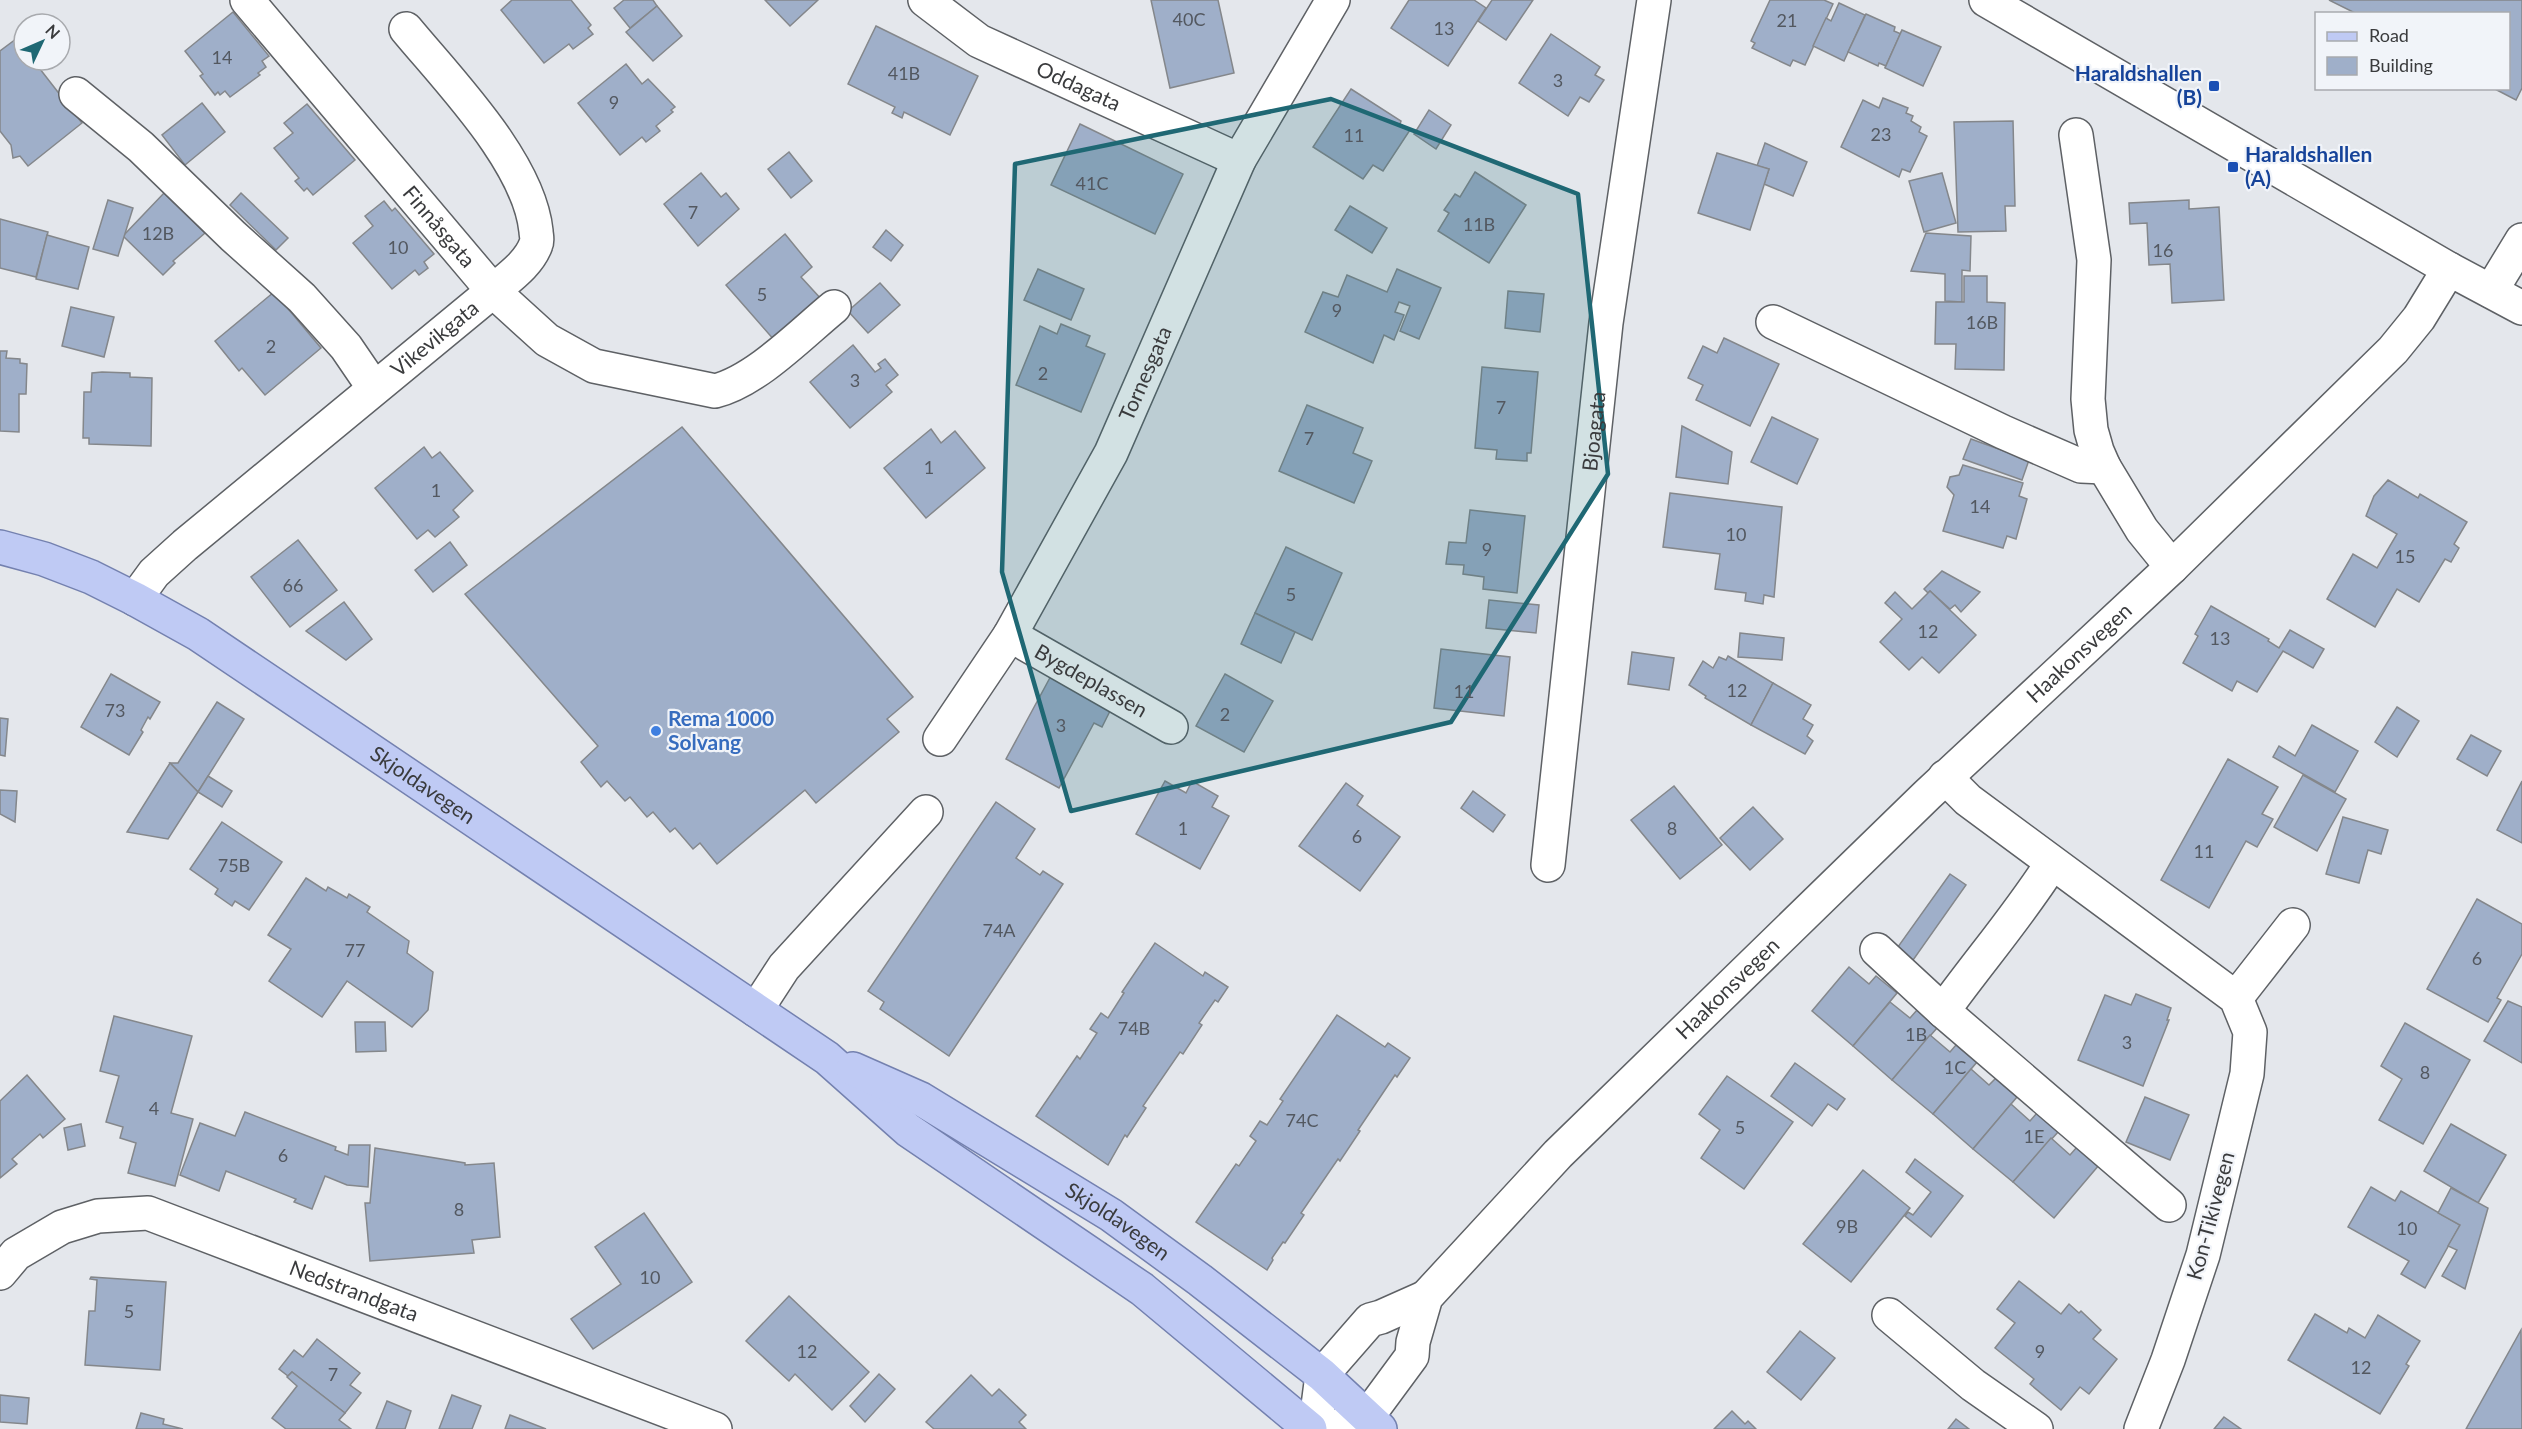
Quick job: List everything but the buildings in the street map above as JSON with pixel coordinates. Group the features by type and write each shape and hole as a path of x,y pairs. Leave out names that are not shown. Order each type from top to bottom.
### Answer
{"main road":[{"name":"Skjoldavegen","path":"0,547 44,559 81,573 135,598 198,634 827,1058 908,1130 1142,1289 1310,1429"},
{"name":"Skjoldavegen","path":"827,1058 921,1099 1111,1215 1200,1280 1322,1375 1373,1423"}],"street":[{"name":"Finnåsgata","path":"247,0 493,291 547,340 594,366 715,391 733,386 751,375 834,307"},
{"name":"Oddagata","path":"925,0 979,41 1239,160"},
{"name":"Tornesgata","path":"940,739 1010,635 1111,453 1239,160 1333,0"},
{"name":"Bjoagata","path":"1548,865 1606,324 1654,0"},
{"path":"1986,0 2449,269 2522,308"},
{"name":"Vikevikgata","path":"135,598 154,573 185,545 524,264 537,243 534,214 515,171 487,128 406,29"},
{"path":"76,94 141,147 232,236 302,298 346,347 374,388"},
{"path":"2076,135 2094,261 2088,399 2091,430 2104,466 2142,530 2172,567"},
{"path":"2491,291 2522,240"},
{"name":"Haakonsvegen","path":"1373,1423 1412,1356 1413,1342 1426,1297 1558,1154 1945,777 2172,567 2393,350 2419,318 2449,269"},
{"path":"1773,322 2003,432 2080,466 2104,466"},
{"name":"Bygdeplassen","path":"1010,635 1171,727"},
{"path":"1945,777 1968,800 2236,999 2293,925"},
{"path":"756,1010 784,967 926,812"},
{"path":"1943,1011 1973,969 2028,901 2052,863"},
{"name":"Kon-Tikivegen","path":"1877,950 1943,1011 2169,1204"},
{"name":"Kon-Tikivegen","path":"2141,1429 2168,1360 2202,1255 2247,1074 2250,1032 2236,999"},
{"name":"Nedstrandgata","path":"0,1273 16,1254 62,1227 98,1216 148,1213 715,1429"},
{"path":"1315,1429 1322,1375 1370,1320 1426,1297"},
{"path":"1889,1315 1973,1385 2036,1429"},
{"path":"1328,1429 1373,1423"}],"highlighted area":[{"path":"1331,99 1578,194 1608,474 1451,722 1071,811 1002,572 1015,164"}],"place":[{"name":"Haraldshallen (B)","path":"2214,86"},
{"name":"Haraldshallen (A)","path":"2233,167"},
{"name":"Rema 1000 Solvang","path":"656,731"}]}
